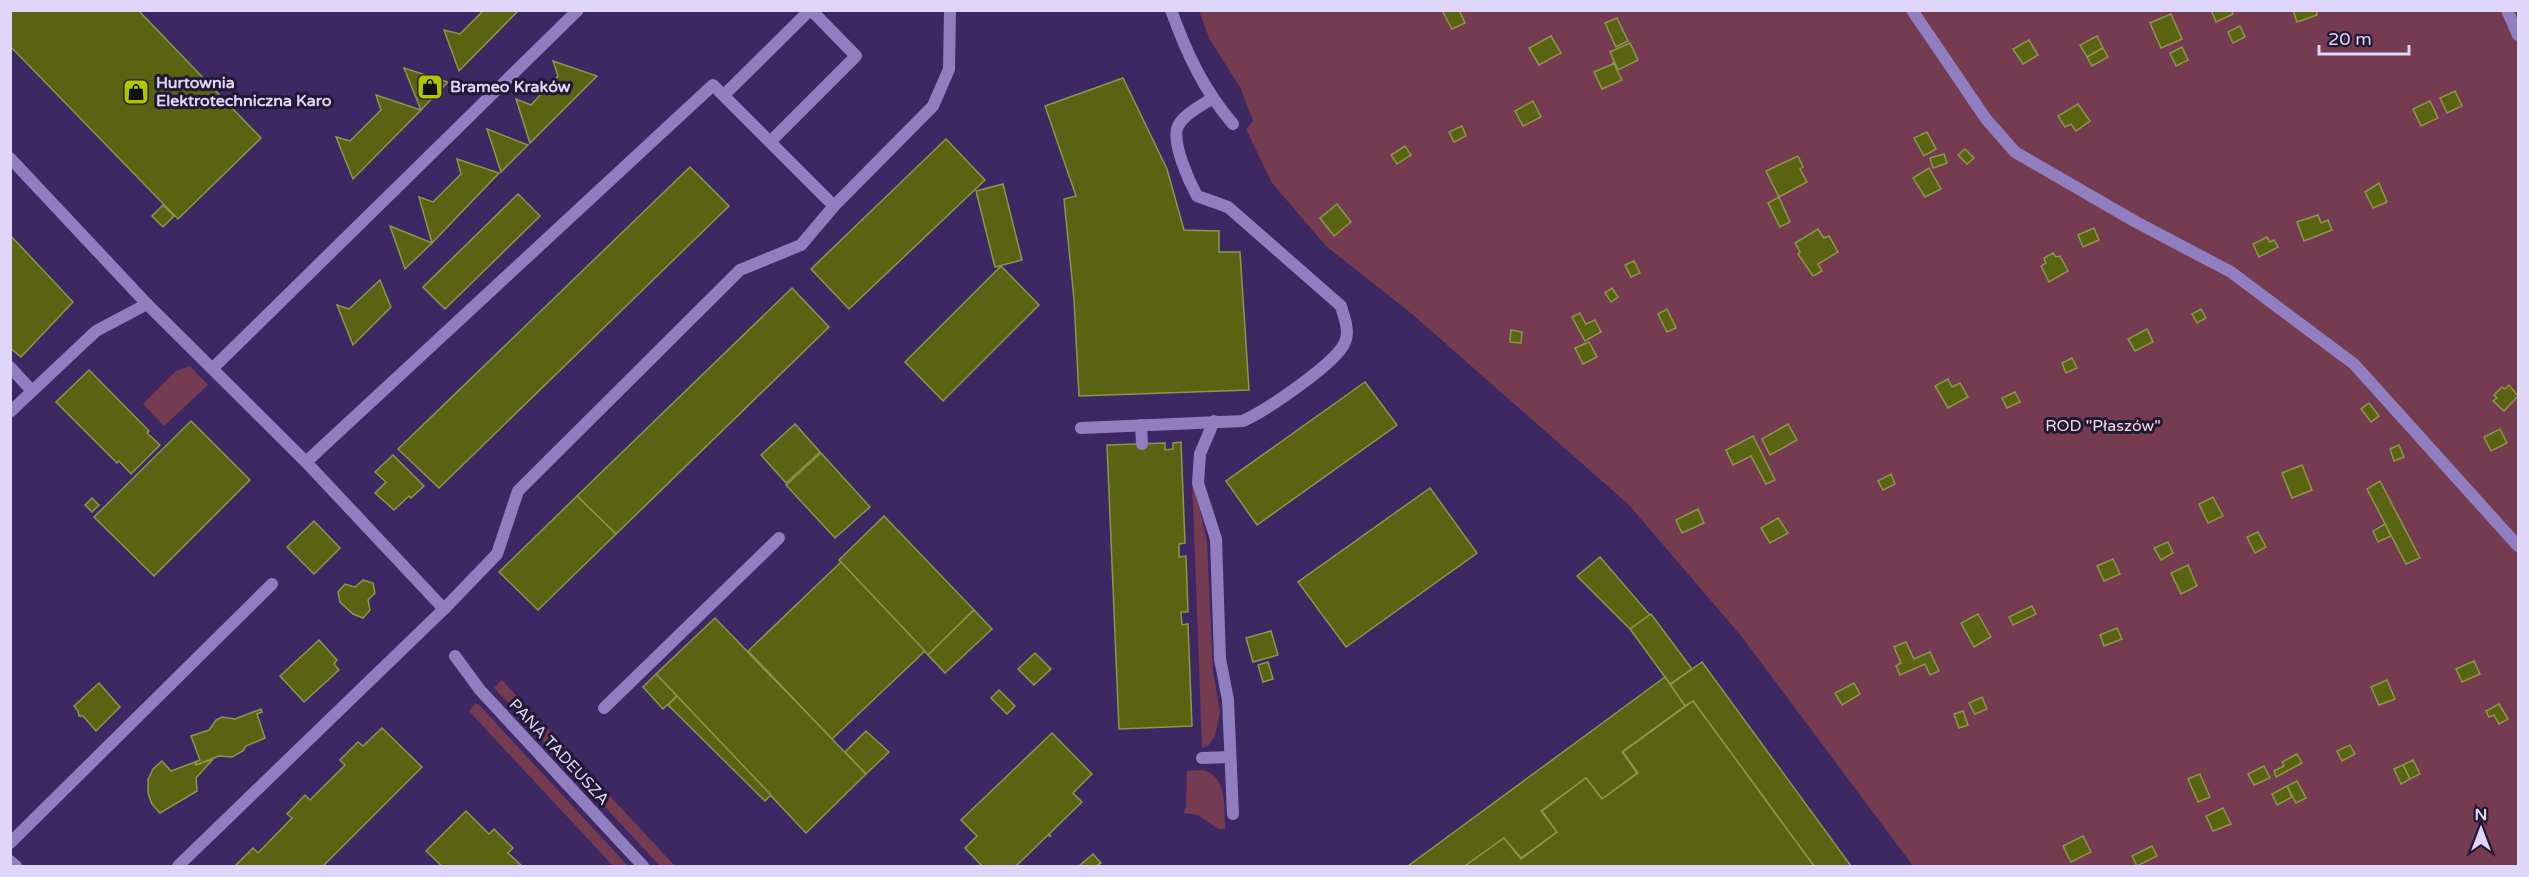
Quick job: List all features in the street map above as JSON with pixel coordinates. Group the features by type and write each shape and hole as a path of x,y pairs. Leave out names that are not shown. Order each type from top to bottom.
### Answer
{"street":[{"path":"213,368 578,10"},
{"path":"724,95 810,10 856,56 770,142"},
{"path":"178,867 444,609 497,554 518,491 740,270 801,245 834,206 933,106 949,69 950,10"},
{"path":"1171,10 1191,60 1211,99 1233,124"},
{"path":"1912,10 1986,119 2015,152 2126,216 2231,272 2354,364 2518,546"},
{"path":"2507,10 2518,36"},
{"path":"306,462 713,85 834,206"},
{"path":"1081,428 1243,421 1260,413 1338,355 1347,340 1346,323 1341,306 1228,207 1197,196 1179,151 1177,129 1183,119 1211,99"},
{"path":"10,158 147,304 306,462 444,609"},
{"path":"10,412 96,331 147,304"},
{"path":"10,367 32,391"},
{"path":"1214,421 1200,454 1198,483 1216,539 1220,659 1228,700 1233,814"},
{"path":"1141,425 1142,444"},
{"path":"604,708 779,538"},
{"path":"10,843 272,584"},
{"name":"PANA TADEUSZA","path":"455,656 480,690 643,867"},
{"path":"1202,758 1229,757"},
{"path":"10,861 16,867"}],"green space":[{"name":"ROD \"Płaszów\"","path":"1199,11 2518,11 2518,866 1913,866 1742,637 1628,504 1412,314 1326,246 1272,183 1246,129 1253,121 1240,87 1210,40"},
{"path":"190,366 208,385 164,426 143,404 176,371"},
{"path":"1192,477 1207,541 1213,670 1220,712 1215,736 1209,745 1202,748"},
{"path":"502,680 675,866 660,866 494,688"},
{"path":"476,703 628,866 613,866 469,711"},
{"path":"1203,770 1211,773 1221,786 1225,829 1218,829 1198,815 1183,813 1186,807 1187,771"}],"building":[{"name":"Hurtownia Elektrotechniczna Karo","path":"10,10 138,10 261,138 178,219 10,46"},
{"path":"484,10 519,10 459,71 444,30 460,34"},
{"path":"1459,10 1465,23 1452,29 1443,12"},
{"path":"2211,10 2232,10 2233,14 2216,22"},
{"path":"2293,10 2316,10 2317,15 2297,22"},
{"path":"2171,14 2182,39 2161,48 2150,23"},
{"path":"1617,18 1628,41 1616,47 1605,23"},
{"path":"2240,26 2245,37 2233,43 2228,32"},
{"path":"1551,36 1561,53 1539,65 1529,48"},
{"path":"2097,36 2103,48 2087,57 2080,45"},
{"path":"2029,40 2038,55 2023,64 2013,49"},
{"path":"1630,43 1638,60 1618,70 1610,52"},
{"path":"2182,47 2188,60 2176,66 2170,53"},
{"path":"2103,48 2108,57 2092,66 2087,57"},
{"path":"553,61 597,76 530,143 516,99 531,105 558,76"},
{"path":"1613,62 1622,80 1602,89 1594,72"},
{"path":"404,68 448,82 421,110"},
{"path":"1123,78 1167,169 1184,230 1219,231 1219,252 1240,252 1249,390 1079,396 1074,299 1064,199 1076,196 1045,106"},
{"path":"2455,91 2462,106 2447,113 2440,98"},
{"path":"376,95 421,110 353,179 336,137 350,141 381,110"},
{"path":"1533,101 1541,117 1523,126 1515,111"},
{"path":"2430,101 2438,118 2421,126 2413,109"},
{"path":"2078,104 2090,121 2076,131 2071,124 2065,127 2058,116"},
{"path":"1462,126 1466,136 1454,142 1449,132"},
{"path":"487,129 528,145 501,172"},
{"path":"1927,132 1936,149 1924,156 1914,138"},
{"path":"946,139 985,180 849,309 811,269"},
{"path":"1405,146 1411,155 1397,164 1391,155"},
{"path":"1965,149 1974,158 1967,164 1958,155"},
{"path":"1944,154 1947,163 1933,168 1930,158"},
{"path":"1798,156 1803,167 1800,169 1807,182 1779,197 1766,171"},
{"path":"457,159 499,173 432,243 419,197 433,202 461,174"},
{"path":"690,167 729,206 439,488 398,449"},
{"path":"1929,168 1941,189 1925,197 1913,178"},
{"path":"2379,183 2387,202 2373,208 2365,192"},
{"path":"1003,184 1022,260 995,267 976,191"},
{"path":"518,194 540,216 445,309 423,287"},
{"path":"1779,197 1790,222 1780,227 1768,203"},
{"path":"1337,204 1351,222 1334,236 1320,218"},
{"path":"163,205 174,216 163,227 152,216"},
{"path":"2318,215 2321,223 2328,220 2332,230 2304,241 2297,222"},
{"path":"390,226 432,243 405,269"},
{"path":"2094,228 2099,240 2083,247 2078,235"},
{"path":"1818,229 1824,238 1829,236 1838,252 1818,264 1822,271 1813,276 1798,254 1800,252 1795,243"},
{"path":"10,235 73,302 21,357 10,348"},
{"path":"2267,237 2270,242 2274,240 2278,247 2259,257 2253,244"},
{"path":"2053,253 2056,257 2060,256 2068,271 2049,282 2041,266 2046,263 2044,258"},
{"path":"1634,261 1640,273 1631,277 1625,265"},
{"path":"1001,266 1039,305 943,401 905,362"},
{"path":"380,280 391,307 353,345 337,305 349,309"},
{"path":"792,288 829,327 616,534 577,496"},
{"path":"1612,288 1618,297 1611,302 1605,293"},
{"path":"1667,309 1676,328 1667,332 1658,314"},
{"path":"2201,309 2206,318 2197,323 2192,314"},
{"path":"1580,313 1586,324 1595,320 1601,332 1585,341 1572,317"},
{"path":"2147,329 2153,342 2135,351 2128,339"},
{"path":"1511,330 1522,332 1521,343 1510,342"},
{"path":"1589,342 1597,357 1583,364 1575,348"},
{"path":"2072,358 2077,368 2066,373 2062,363"},
{"path":"89,370 160,445 131,474 56,402"},
{"path":"1948,379 1952,387 1960,383 1968,397 1948,408 1935,386"},
{"path":"1365,382 1397,425 1257,525 1226,481"},
{"path":"2509,385 2518,396 2504,411 2493,401 2497,398 2494,395 2502,387 2505,389"},
{"path":"2015,392 2020,402 2007,408 2002,398"},
{"path":"2369,403 2379,416 2371,422 2361,409"},
{"path":"191,421 250,480 154,576 94,517"},
{"path":"795,424 820,452 786,483 761,455"},
{"path":"1788,424 1797,440 1770,455 1762,439"},
{"path":"2500,429 2507,443 2491,451 2484,437"},
{"path":"1753,436 1775,480 1766,484 1751,456 1733,465 1726,450"},
{"path":"1181,442 1185,543 1179,544 1179,557 1186,556 1188,612 1181,612 1182,625 1188,624 1192,726 1119,729 1107,445 1165,443 1165,450 1173,449 1173,443"},
{"path":"2399,445 2404,457 2394,461 2390,449"},
{"path":"821,453 870,507 835,538 786,485"},
{"path":"393,455 424,486 394,510 375,493 386,482 375,472"},
{"path":"2302,465 2312,490 2292,498 2282,473"},
{"path":"1891,474 1895,484 1883,490 1878,481"},
{"path":"2380,481 2420,558 2406,564 2367,489"},
{"path":"1430,488 1477,553 1346,647 1298,582"},
{"path":"577,496 616,534 538,610 499,572"},
{"path":"2213,497 2223,516 2208,523 2199,504"},
{"path":"92,498 99,505 92,512 85,505"},
{"path":"1698,509 1704,523 1682,533 1676,520"},
{"path":"884,516 974,610 928,655 839,560"},
{"path":"1778,518 1788,533 1770,543 1761,528"},
{"path":"314,521 340,548 314,574 287,547"},
{"path":"2385,524 2391,536 2378,542 2373,531"},
{"path":"2258,532 2266,547 2255,553 2247,537"},
{"path":"2168,542 2173,553 2161,560 2154,548"},
{"path":"1600,557 1650,615 1630,629 1577,576"},
{"path":"2113,559 2120,574 2104,581 2097,566"},
{"path":"841,562 925,651 832,739 748,651"},
{"path":"2188,565 2197,586 2181,594 2171,573"},
{"path":"363,580 373,583 375,593 368,600 370,610 363,618 353,614 340,602 338,592 345,584 355,587"},
{"path":"2032,606 2036,614 2013,625 2009,617"},
{"path":"974,610 992,629 945,673 928,655"},
{"path":"1651,614 1692,669 1670,684 1630,629"},
{"path":"1978,614 1991,637 1974,647 1961,623"},
{"path":"715,618 866,774 806,833 656,674"},
{"path":"2117,628 2122,639 2104,646 2100,635"},
{"path":"1271,631 1278,655 1253,662 1246,638"},
{"path":"319,640 337,660 334,664 339,670 304,702 280,676"},
{"path":"1906,642 1914,659 1930,652 1939,671 1930,675 1925,664 1900,675 1896,666 1901,663 1894,647"},
{"path":"1035,653 1051,669 1034,685 1018,669"},
{"path":"2474,661 2480,674 2462,682 2456,669"},
{"path":"1268,662 1273,679 1263,682 1258,665"},
{"path":"1702,662 1851,866 1814,866 1693,701 1685,706 1670,685"},
{"path":"656,674 677,696 663,709 643,687"},
{"path":"1665,677 1685,706 1622,752 1637,773 1602,799 1586,778 1541,811 1557,832 1521,858 1504,838 1465,866 1408,866"},
{"path":"2387,680 2395,699 2379,705 2371,687"},
{"path":"99,683 120,707 96,731 83,716 79,716 74,706"},
{"path":"1854,683 1860,694 1842,705 1835,693"},
{"path":"999,690 1015,706 1007,714 991,698"},
{"path":"677,696 771,795 765,801 668,705"},
{"path":"1982,697 1987,709 1975,714 1969,703"},
{"path":"1693,701 1814,866 1465,866 1504,838 1521,859 1557,832 1542,811 1586,778 1602,799 1638,773 1623,752"},
{"path":"2499,704 2508,719 2499,724 2494,715 2489,717 2486,711"},
{"path":"261,709 262,712 257,714 265,738 246,746 243,751 232,757 219,756 196,765 195,762 200,760 191,736 209,730 216,720 222,717 235,719"},
{"path":"1963,711 1968,725 1959,728 1954,714"},
{"path":"382,728 422,767 323,866 235,866 253,848 258,853 292,818 287,814 305,795 310,800 345,765 340,760 358,742 363,746"},
{"path":"866,731 889,752 866,774 845,752"},
{"path":"1052,733 1092,774 1073,793 1082,802 1049,834 1051,837 1048,835 1016,866 982,866 965,848 977,836 961,820"},
{"path":"2350,745 2355,754 2342,761 2337,751"},
{"path":"2297,754 2302,763 2276,777 2274,771 2284,766 2282,762"},
{"path":"213,759 196,778 197,791 160,813 152,804 148,793 148,780 153,769 162,761 171,771 195,762 196,765"},
{"path":"2413,760 2420,774 2410,779 2403,765"},
{"path":"2403,765 2410,779 2401,784 2394,769"},
{"path":"2264,766 2270,778 2254,785 2248,774"},
{"path":"2200,774 2210,797 2198,802 2188,779"},
{"path":"2297,781 2306,798 2296,803 2287,786"},
{"path":"2287,786 2292,797 2277,805 2272,794"},
{"path":"2223,808 2231,824 2213,831 2206,816"},
{"path":"466,811 489,834 494,829 513,848 508,853 522,866 442,866 426,851"},
{"path":"2083,836 2091,852 2071,862 2063,846"},
{"path":"2152,846 2157,856 2137,866 2132,856"},
{"path":"1093,854 1101,863 1096,866 1079,866"}],"place":[{"name":"Brameo Kraków","path":"430,87"},
{"name":"Hurtownia Elektrotechniczna Karo","path":"136,92"}]}
